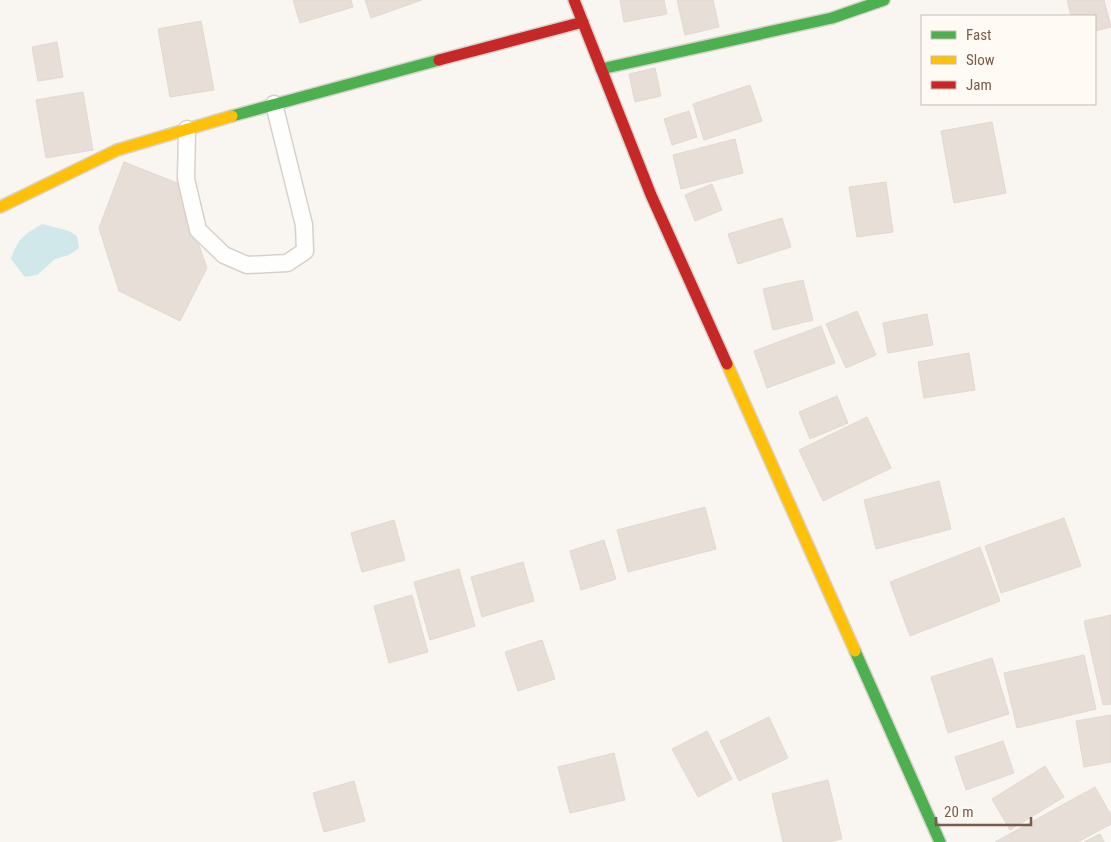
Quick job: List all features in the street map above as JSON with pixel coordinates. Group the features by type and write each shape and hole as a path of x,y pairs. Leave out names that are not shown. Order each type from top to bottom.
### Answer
{"street":[{"path":"574,0 651,195 940,842"},
{"path":"601,69 832,18 884,0"},
{"path":"0,207 117,150 274,104 582,22"}],"lane":[{"path":"187,129 186,179 198,230 224,255 247,264 287,263 304,251 304,225 274,104"}],"water":[{"path":"42,224 69,231 77,236 79,248 69,255 55,259 37,275 25,277 11,259 16,246 22,238"}],"building":[{"path":"293,0 351,0 353,7 300,23"},
{"path":"365,0 422,0 371,18"},
{"path":"620,0 664,0 667,14 624,22"},
{"path":"677,0 713,0 719,27 685,35"},
{"path":"1067,0 1104,0 1111,27 1096,31 1096,15 1071,15"},
{"path":"201,21 214,90 170,97 158,29"},
{"path":"57,42 63,77 38,81 32,47"},
{"path":"655,68 661,96 635,102 629,74"},
{"path":"750,85 762,121 704,140 693,104"},
{"path":"83,92 93,150 46,158 36,100"},
{"path":"689,111 697,137 672,145 664,119"},
{"path":"992,122 1006,193 954,203 941,131"},
{"path":"735,139 743,173 681,189 673,155"},
{"path":"124,162 177,183 207,268 180,321 119,291 99,228"},
{"path":"886,182 893,232 857,237 849,187"},
{"path":"712,184 722,210 695,221 685,195"},
{"path":"782,218 791,247 738,264 728,234"},
{"path":"803,280 813,320 773,330 763,289"},
{"path":"857,311 876,355 846,368 826,324"},
{"path":"927,314 933,345 888,353 883,323"},
{"path":"821,326 835,363 767,388 754,351"},
{"path":"969,353 975,390 924,398 918,362"},
{"path":"837,396 848,423 810,439 799,412"},
{"path":"867,417 891,468 823,501 799,450"},
{"path":"939,481 951,529 876,549 864,500"},
{"path":"705,507 716,549 628,572 617,530"},
{"path":"1064,518 1081,566 1001,593 985,546"},
{"path":"394,520 405,560 362,572 351,533"},
{"path":"604,540 616,579 581,590 570,551"},
{"path":"980,547 1000,601 910,636 890,582"},
{"path":"523,562 534,601 482,617 471,577"},
{"path":"459,569 475,626 430,640 414,582"},
{"path":"412,595 428,652 389,663 374,606"},
{"path":"1111,615 1111,704 1103,705 1084,621"},
{"path":"542,640 555,679 518,691 505,652"},
{"path":"1084,655 1096,709 1017,728 1004,673"},
{"path":"992,658 1009,714 948,733 931,677"},
{"path":"1111,715 1111,762 1084,767 1076,721"},
{"path":"769,717 788,758 739,781 720,741"},
{"path":"707,731 732,779 698,797 672,749"},
{"path":"1003,741 1014,773 966,790 955,757"},
{"path":"614,753 625,800 570,813 558,767"},
{"path":"1045,766 1064,797 1010,830 992,799"},
{"path":"828,780 842,839 828,842 783,842 772,794"},
{"path":"354,781 365,821 324,832 313,793"},
{"path":"1095,787 1111,815 1111,824 1078,842 995,842"},
{"path":"1100,834 1104,842 1084,842"}],"traffic: fast":[{"path":"601,69 832,18 884,0"},
{"path":"232,116 439,60"},
{"path":"855,651 940,842"}],"traffic: slow":[{"path":"0,207 117,150 232,116"},
{"path":"727,364 855,651"}],"traffic: jam":[{"path":"574,0 651,195 727,364"},
{"path":"439,60 583,22"}]}
